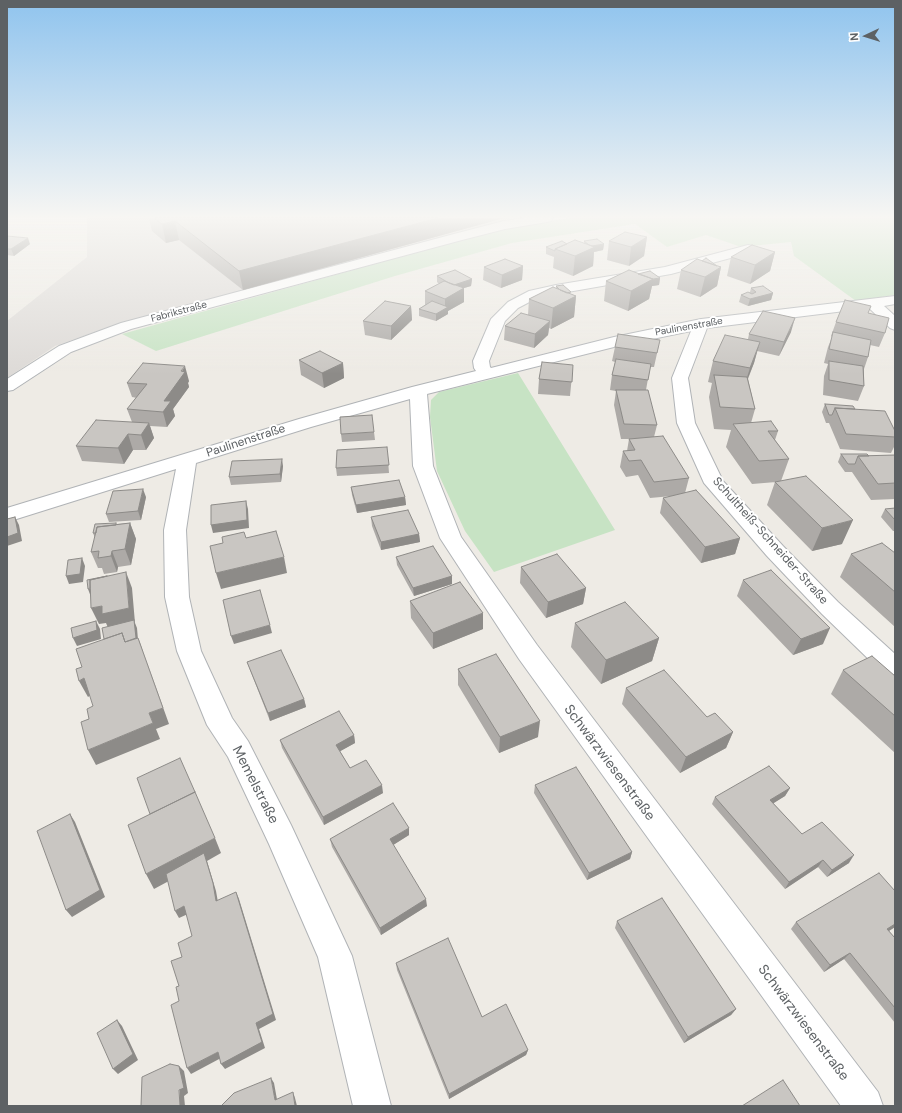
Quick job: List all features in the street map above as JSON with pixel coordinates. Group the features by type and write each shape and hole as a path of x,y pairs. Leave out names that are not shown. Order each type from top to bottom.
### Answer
{"street":[{"name":"Fabrikstraße","path":"7,386 65,349 126,326 335,270"},
{"path":"487,373 482,368 481,361 498,319 513,305 534,294 556,289 670,270"},
{"name":"Paulinenstraße","path":"7,515 305,423 418,391 614,342 701,324 895,300"},
{"path":"872,303 895,325"},
{"name":"Schultheiß-Schneider-Straße","path":"701,324 680,378 686,422 714,483 830,608 895,669"},
{"name":"Schwärzwiesenstraße","path":"418,391 423,466 451,538 528,652 864,1106"},
{"name":"Memelstraße","path":"188,460 175,530 177,597 189,651 222,725 238,750 335,956 372,1106"}],"shaded area":[{"path":"71,270 322,270 98,331 55,346 7,378 7,321"}],"green space":[{"path":"353,270 416,270 156,351 122,334"},
{"path":"813,270 895,270 895,295 856,301"},
{"path":"518,373 615,530 494,572 465,531 437,471 430,417 431,400 439,392"}],"building":[{"path":"455,270 472,279 454,285 437,276"},
{"path":"491,270 514,270 502,275"},
{"path":"629,270 653,279 631,291 606,281"},
{"path":"681,270 716,270 705,277"},
{"path":"650,271 660,278 653,279 638,274"},
{"path":"444,281 464,288 445,299 425,291"},
{"path":"563,285 571,292 567,293 560,290 556,286"},
{"path":"763,286 773,293 750,299 741,295 748,292 752,294 756,292 751,288"},
{"path":"553,287 576,296 553,308 529,299"},
{"path":"845,300 871,306 868,313 889,318 885,333 836,322"},
{"path":"385,301 411,306 391,326 363,321"},
{"path":"432,301 448,307 436,314 419,309"},
{"path":"763,311 795,318 784,342 749,334"},
{"path":"521,313 550,321 535,334 505,326"},
{"path":"833,332 871,340 868,357 829,349"},
{"path":"618,334 660,340 657,353 615,347"},
{"path":"725,335 760,342 750,368 713,361"},
{"path":"320,351 343,363 322,373 299,360"},
{"path":"616,359 651,364 648,380 612,375"},
{"path":"829,361 863,366 864,386 829,380"},
{"path":"542,362 573,365 572,382 539,379"},
{"path":"143,363 185,366 181,371 185,372 164,401 171,401 163,412 127,409 147,384 127,383"},
{"path":"714,375 747,377 755,409 720,407"},
{"path":"616,390 648,390 657,425 624,424"},
{"path":"825,404 853,406 855,409 835,408 832,415 829,415"},
{"path":"835,408 885,411 895,431 895,437 846,434"},
{"path":"372,415 374,432 341,434 340,417"},
{"path":"96,420 149,423 141,435 128,434 118,448 76,446"},
{"path":"771,421 778,431 768,431 789,459 759,461 733,424"},
{"path":"663,436 689,478 654,482 641,460 629,461 623,451 635,450 629,439"},
{"path":"387,447 389,465 336,468 337,450"},
{"path":"841,454 867,454 869,456 858,456 855,464 848,464"},
{"path":"895,455 895,483 878,484 858,456"},
{"path":"282,459 280,474 229,477 232,461"},
{"path":"806,476 853,520 822,528 775,482"},
{"path":"399,480 405,497 356,505 351,487"},
{"path":"143,489 138,511 106,514 113,491"},
{"path":"696,490 740,538 705,547 663,498"},
{"path":"246,501 247,520 211,525 211,505"},
{"path":"895,508 895,520 885,509"},
{"path":"408,510 419,534 381,542 371,517"},
{"path":"15,517 18,533 7,537 7,519"},
{"path":"116,523 116,525 97,527 96,533 93,533 95,524"},
{"path":"130,523 125,549 112,551 111,556 98,558 99,551 91,552 97,527"},
{"path":"276,531 284,557 216,573 210,546 223,543 222,537 244,532 246,538"},
{"path":"882,543 895,553 895,592 851,554"},
{"path":"433,546 452,576 413,588 396,557"},
{"path":"557,554 586,588 548,602 521,567"},
{"path":"82,558 80,574 66,576 68,560"},
{"path":"771,570 830,628 801,639 743,580"},
{"path":"126,572 129,608 102,614 102,606 91,608 90,580"},
{"path":"107,576 90,580 90,588 88,589 87,580"},
{"path":"460,582 483,613 433,633 410,601"},
{"path":"260,590 270,625 231,636 223,600"},
{"path":"625,602 659,638 606,660 575,623"},
{"path":"134,620 136,638 125,642 122,633 104,639 102,628"},
{"path":"96,621 97,630 73,638 71,628"},
{"path":"122,633 125,642 138,638 163,708 149,713 153,723 88,750 81,722 89,719 87,709 93,706 84,678 79,681 76,669 82,667 76,649"},
{"path":"281,650 304,699 268,713 247,662"},
{"path":"496,654 540,721 500,737 458,669"},
{"path":"872,656 895,676 895,716 843,670"},
{"path":"664,670 707,717 715,713 733,732 686,757 626,688"},
{"path":"339,711 354,735 336,745 350,768 366,760 382,785 323,817 280,740"},
{"path":"180,758 195,792 150,814 137,778"},
{"path":"769,766 790,788 770,800 802,834 822,822 854,855 832,870 823,860 789,882 715,797"},
{"path":"576,767 632,852 589,873 535,785"},
{"path":"195,792 215,838 146,874 128,825"},
{"path":"393,803 409,828 390,839 426,899 380,928 330,839"},
{"path":"70,814 100,890 66,910 37,831"},
{"path":"204,853 213,883 216,901 236,892 273,1014 256,1023 262,1042 221,1064 218,1052 187,1068 171,1005 179,1001 176,987 179,986 171,961 182,957 178,943 192,936 184,906 175,911 166,874"},
{"path":"879,873 895,891 895,924 887,929 895,938 895,1008 850,953 830,965 796,922"},
{"path":"662,898 736,1009 688,1037 617,921"},
{"path":"448,938 482,1017 506,1004 528,1050 449,1094 396,963"},
{"path":"117,1020 133,1054 113,1069 97,1033"},
{"path":"170,1064 179,1066 184,1088 179,1090 180,1106 141,1106 142,1077"},
{"path":"271,1078 275,1100 293,1092 295,1106 221,1106 234,1093"},
{"path":"783,1080 800,1106 742,1106"}]}
